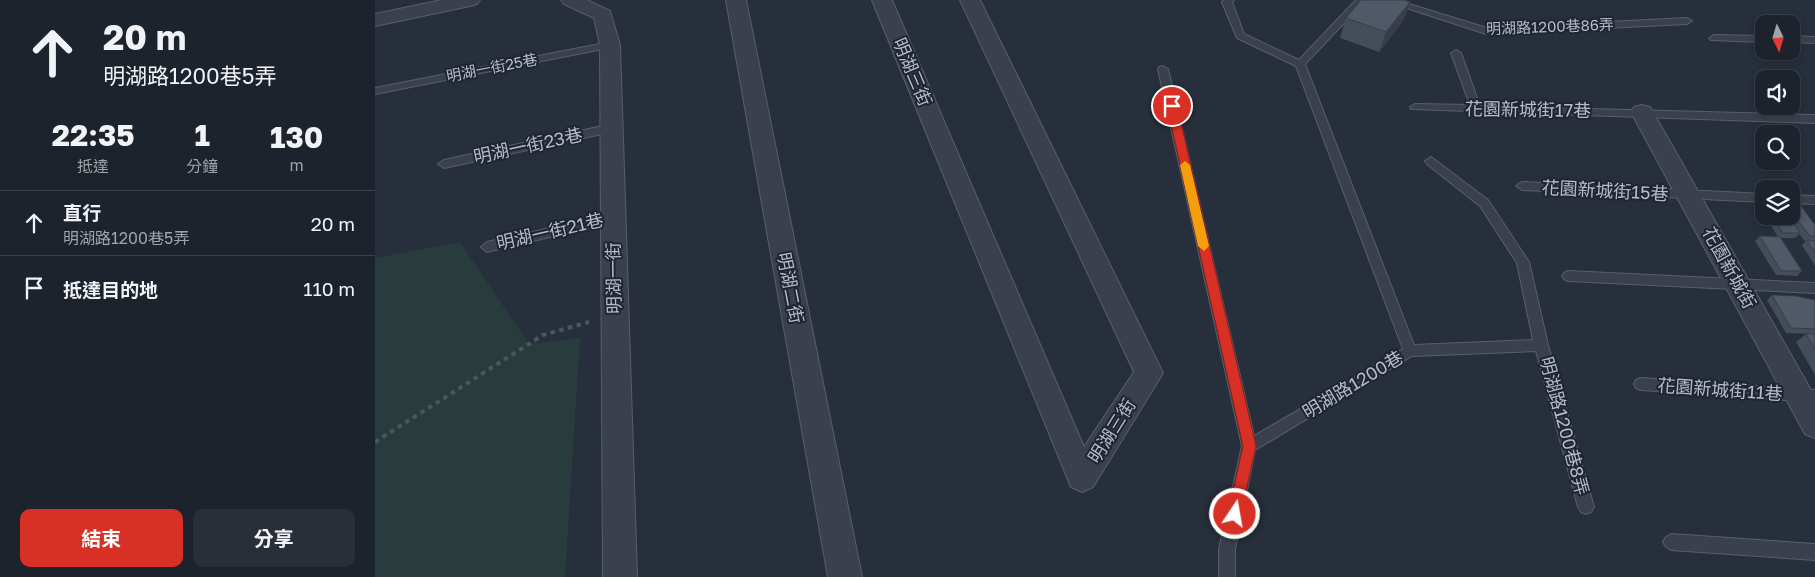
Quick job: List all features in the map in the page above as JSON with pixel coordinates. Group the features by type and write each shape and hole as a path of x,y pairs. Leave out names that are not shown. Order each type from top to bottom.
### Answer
{"street":[{"path":"375,20 470,0"},
{"name":"明湖一街","path":"571,0 603,15 610,45 620,577"},
{"name":"明湖二街","path":"736,0 845,577"},
{"name":"明湖三街","path":"882,0 1082,478 1149,373 970,0"},
{"name":"花園新城街","path":"1642,112 1739,285 1807,395 1815,425"}],"lane":[{"path":"1229,0 1227,2 1240,36 1300,64 1361,0"},
{"name":"明湖路1200巷86弄","path":"1387,0 1486,31 1687,21"},
{"path":"1714,38 1755,39"},
{"path":"1800,39 1815,40"},
{"name":"明湖一街25巷","path":"375,91 610,45"},
{"path":"1456,53 1476,108"},
{"name":"明湖路1200巷","path":"1249,446 1410,351 1300,64"},
{"path":"1163,69 1249,446 1227,549 1227,577"},
{"name":"花園新城街17巷","path":"1415,107 1642,112 1815,119"},
{"name":"明湖一街23巷","path":"444,164 611,128"},
{"name":"明湖路1200巷8弄","path":"1431,162 1484,203 1523,262 1541,346 1586,507"},
{"name":"花園新城街15巷","path":"1522,186 1755,198"},
{"path":"1800,199 1815,200"},
{"name":"明湖一街21巷","path":"487,246 613,218"},
{"path":"1568,276 1815,288"},
{"name":"明湖路1200巷8弄","path":"1410,351 1541,346"},
{"name":"花園新城街11巷","path":"1641,384 1807,395"},
{"path":"1671,542 1815,552"}],"path":[{"path":"375,442 543,335 615,314"}],"shaded area":[{"path":"460,242 529,344 580,338 565,577 375,577 375,258"}],"building":[{"path":"1361,0 1404,0 1410,2 1386,32 1346,18"},
{"path":"1800,205 1815,225 1815,236 1810,236 1800,223"},
{"path":"1778,225 1795,225 1800,233 1783,233"},
{"path":"1760,236 1780,237 1802,271 1781,271"},
{"path":"1807,240 1815,241 1815,253"},
{"path":"1772,295 1796,296 1815,300 1815,329 1791,328"},
{"path":"1806,334 1815,334 1815,349"}],"slow traffic":[{"path":"1185,165 1204,246"}],"route":[{"path":"1172,106 1249,446 1235,514"}]}
